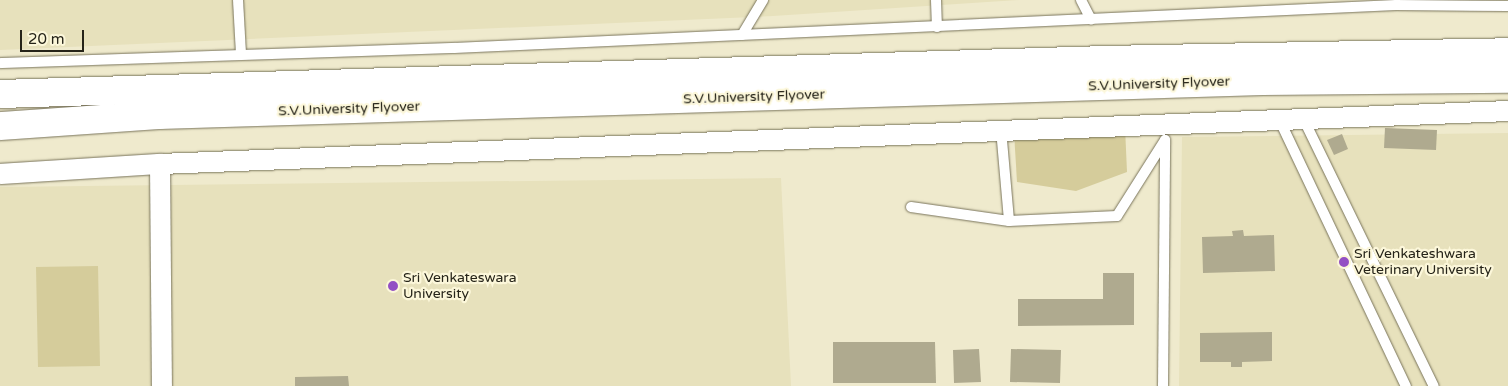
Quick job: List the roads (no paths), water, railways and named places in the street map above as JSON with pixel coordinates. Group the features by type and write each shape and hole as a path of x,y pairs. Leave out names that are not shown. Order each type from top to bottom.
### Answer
{"main road":[{"name":"S.V.University Flyover","path":"0,94 1095,61 1508,52"},
{"name":"S.V.University Flyover","path":"0,126 159,115 1252,81 1508,79"}],"street":[{"path":"0,174 160,164 1001,129 1164,131 1280,119 1508,110"},
{"path":"160,164 162,386"}],"lane":[{"path":"238,0 241,54"},
{"path":"742,35 763,0"},
{"path":"1081,0 1091,20"},
{"path":"934,1 937,27"},
{"path":"0,63 937,27 1396,5 1508,6"},
{"path":"1303,118 1434,386"},
{"path":"1280,119 1406,386"},
{"path":"1001,129 1009,221"},
{"path":"911,207 1009,221 1117,216 1164,131"},
{"path":"1163,386 1164,131"}],"place":[{"name":"Sri Venkateshwara Veterinary University","path":"1344,262"},
{"name":"Sri Venkateswara University","path":"393,286"}]}
